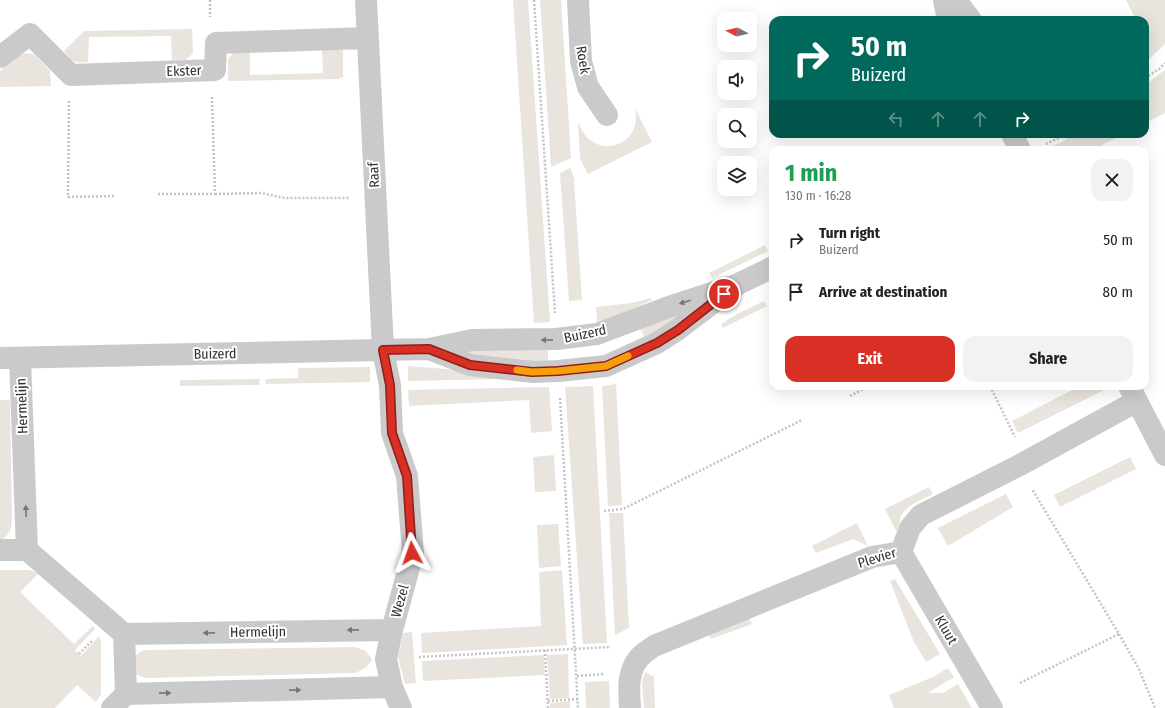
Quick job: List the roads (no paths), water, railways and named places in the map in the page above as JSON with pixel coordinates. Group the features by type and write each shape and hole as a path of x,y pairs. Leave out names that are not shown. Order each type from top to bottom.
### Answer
{"street":[{"name":"Raaf","path":"366,0 383,350"},
{"name":"Roek","path":"578,0 581,61 588,87 607,115"},
{"path":"944,0 947,16"},
{"path":"956,0 968,16"},
{"name":"Ekster","path":"0,57 30,34 71,75 215,70 216,43 368,38"},
{"name":"Buizerd","path":"10,358 429,349 472,340 556,340 597,334 666,308 736,285 769,269"},
{"name":"Buizerd","path":"429,349 470,365 532,372 606,366 657,343 678,330 736,285"},
{"name":"Wezel","path":"383,350 390,385 392,433 407,476 412,553 386,659 392,687 402,708"},
{"name":"Hermelijn","path":"10,358 27,550"},
{"path":"1133,394 1165,455"},
{"name":"Plevier","path":"630,708 629,688 631,671 639,658 654,646 872,557 901,552 910,528 922,515 1018,466 1133,394"},
{"path":"0,550 27,550 124,634 119,701 392,687"},
{"name":"Kluut","path":"901,552 992,708"},
{"name":"Hermelijn","path":"124,634 392,630"}]}
